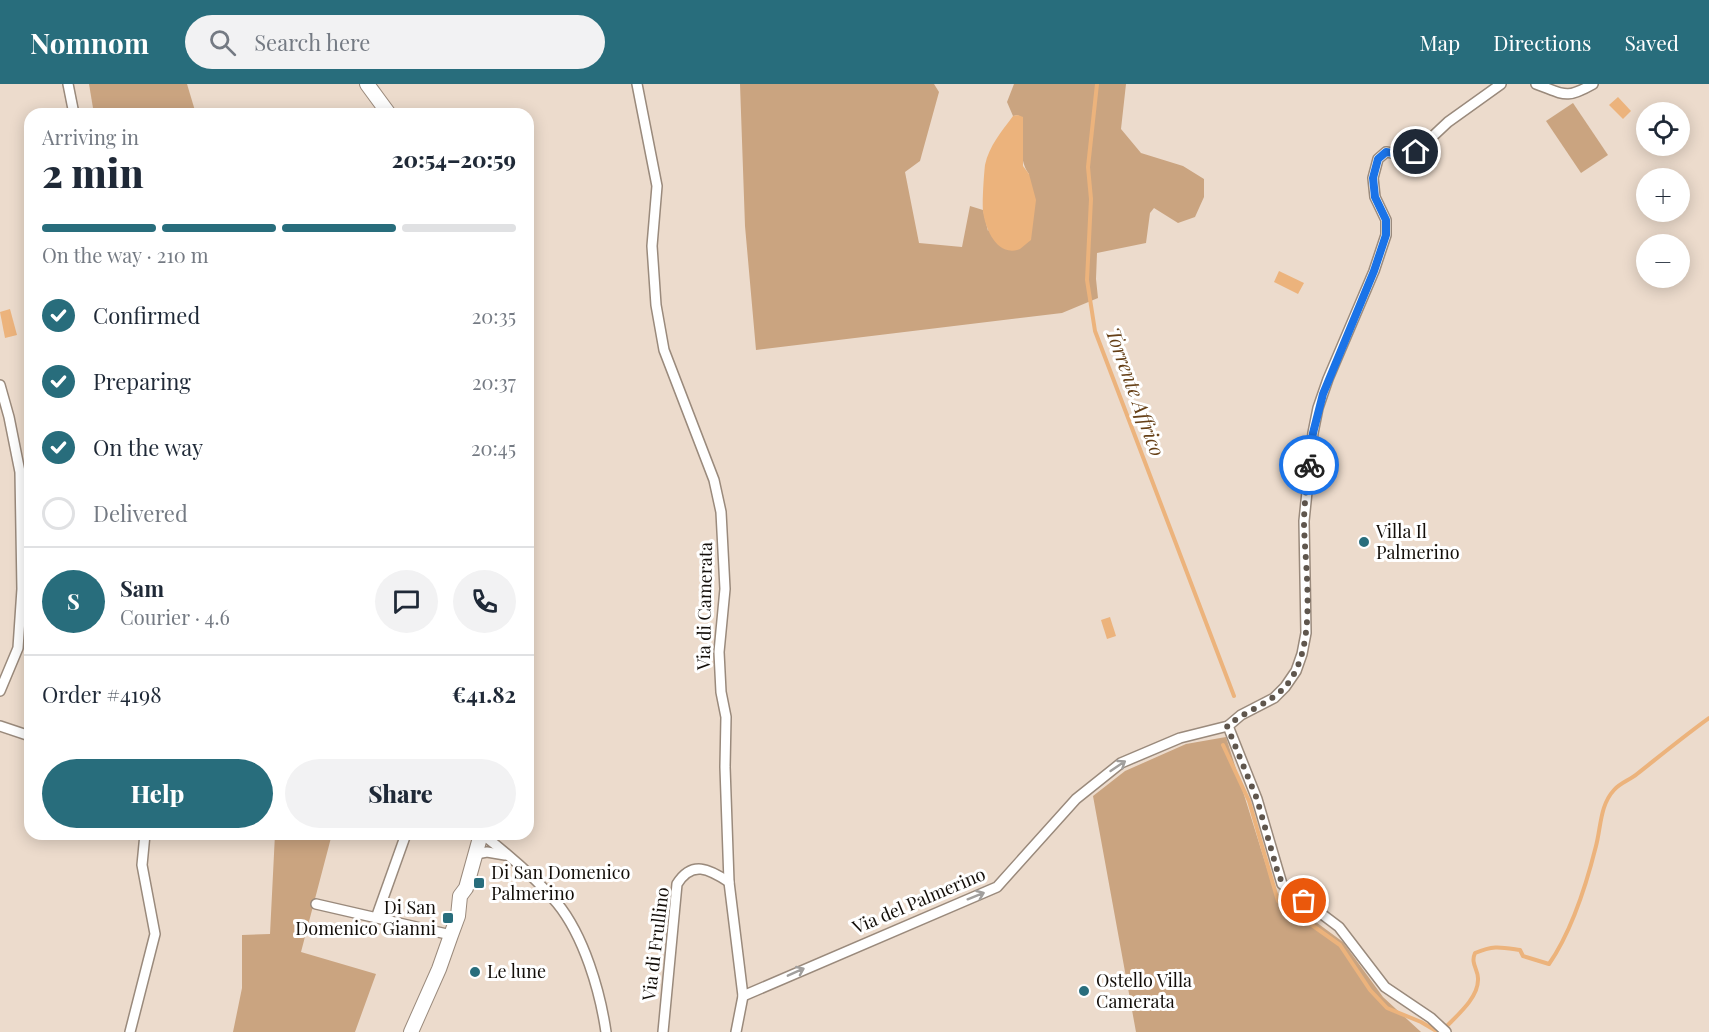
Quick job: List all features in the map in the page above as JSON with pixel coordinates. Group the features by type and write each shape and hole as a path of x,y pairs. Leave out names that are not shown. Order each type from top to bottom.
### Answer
{"main road":[{"path":"367,84 385,108"},
{"path":"411,1032 439,969 458,916 464,909 467,899 466,888 480,840"}],"street":[{"path":"68,84 73,108"},
{"name":"Via di Camerata","path":"637,84 657,186 652,246 656,304 664,350 714,480 721,512 725,589 719,652 721,692 726,717 725,767 729,882 743,996 736,1032"},
{"name":"Via del Palmerino","path":"743,996 997,887 1077,799 1121,763 1170,742 1227,726 1241,715 1274,698 1286,687 1296,671 1306,633 1304,520 1313,433 1318,408 1374,271 1386,235 1386,220 1375,197 1373,178 1378,159 1386,152 1406,155 1416,152 1448,122 1501,84"},
{"path":"1536,84 1569,95 1576,94 1593,84"},
{"path":"0,385 20,472 22,589 18,648 0,691"},
{"path":"0,726 24,734"},
{"path":"1227,726 1257,799 1282,884 1339,927 1385,987 1431,1018 1446,1032"},
{"path":"130,1032 155,934 142,865 145,840"},
{"path":"376,918 404,840"},
{"path":"490,840 510,856 558,904 573,928 598,988 606,1032"},
{"path":"476,854 487,852 510,856"},
{"name":"Via di Frullino","path":"663,1032 677,884 681,877 690,870 698,868 716,874 729,882"},
{"path":"316,904 451,934"}],"shaded area":[{"path":"89,84 187,84 194,108 93,108"},
{"path":"740,84 934,84 939,92 920,161 905,172 919,243 962,247 970,206 983,210 988,231 1029,174 1022,156 1023,123 1018,115 1013,116 1007,102 1014,84 1126,84 1121,129 1141,153 1183,166 1204,179 1204,197 1195,217 1178,223 1154,208 1150,213 1146,243 1097,253 1098,298 1062,313 756,350 745,226"},
{"path":"1618,97 1631,111 1623,119 1609,105"},
{"path":"1573,103 1608,155 1581,173 1546,121"},
{"path":"1013,116 1023,117 1023,166 1029,174 1036,200 1031,240 1020,249 1012,251 999,245 990,233 983,211 983,195 985,165 990,151"},
{"path":"1279,271 1304,283 1298,294 1274,282"},
{"path":"10,309 17,335 5,338 0,312"},
{"path":"1110,617 1116,636 1107,639 1101,620"},
{"path":"1226,737 1274,891 1343,942 1383,997 1421,1032 1136,1032 1093,796 1125,771 1186,744"},
{"path":"275,840 330,840 301,952 376,974 355,1032 233,1032 242,988 242,935 270,934"}],"waterway":[{"name":"Torrente Affrico","path":"1097,84 1088,167 1091,199 1087,280 1095,331 1234,696"},
{"path":"1443,1030 1470,1001 1477,987 1475,953 1492,948 1520,950 1523,956 1549,964 1565,937 1583,892 1598,839 1603,809 1609,796 1619,785 1709,718"},
{"name":"Torrente Affrico","path":"1223,745 1249,801 1278,901 1340,945 1370,990 1387,1008 1421,1022 1438,1032"}],"way so far":[{"path":"1304,901 1282,884 1257,799 1227,726 1241,715 1274,698 1286,687 1296,671 1302,654 1306,633 1304,520 1309,465"}],"place":[{"name":"Villa Il Palmerino","path":"1364,542"},
{"name":"Di San Domenico Palmerino","path":"479,883"},
{"name":"Di San Domenico Gianni","path":"448,918"},
{"name":"Le lune","path":"475,972"},
{"name":"Ostello Villa Camerata","path":"1084,991"}],"route":[{"path":"1309,465 1318,408 1374,271 1386,235 1386,220 1375,197 1373,178 1378,159 1386,152 1406,155 1416,152"}]}
